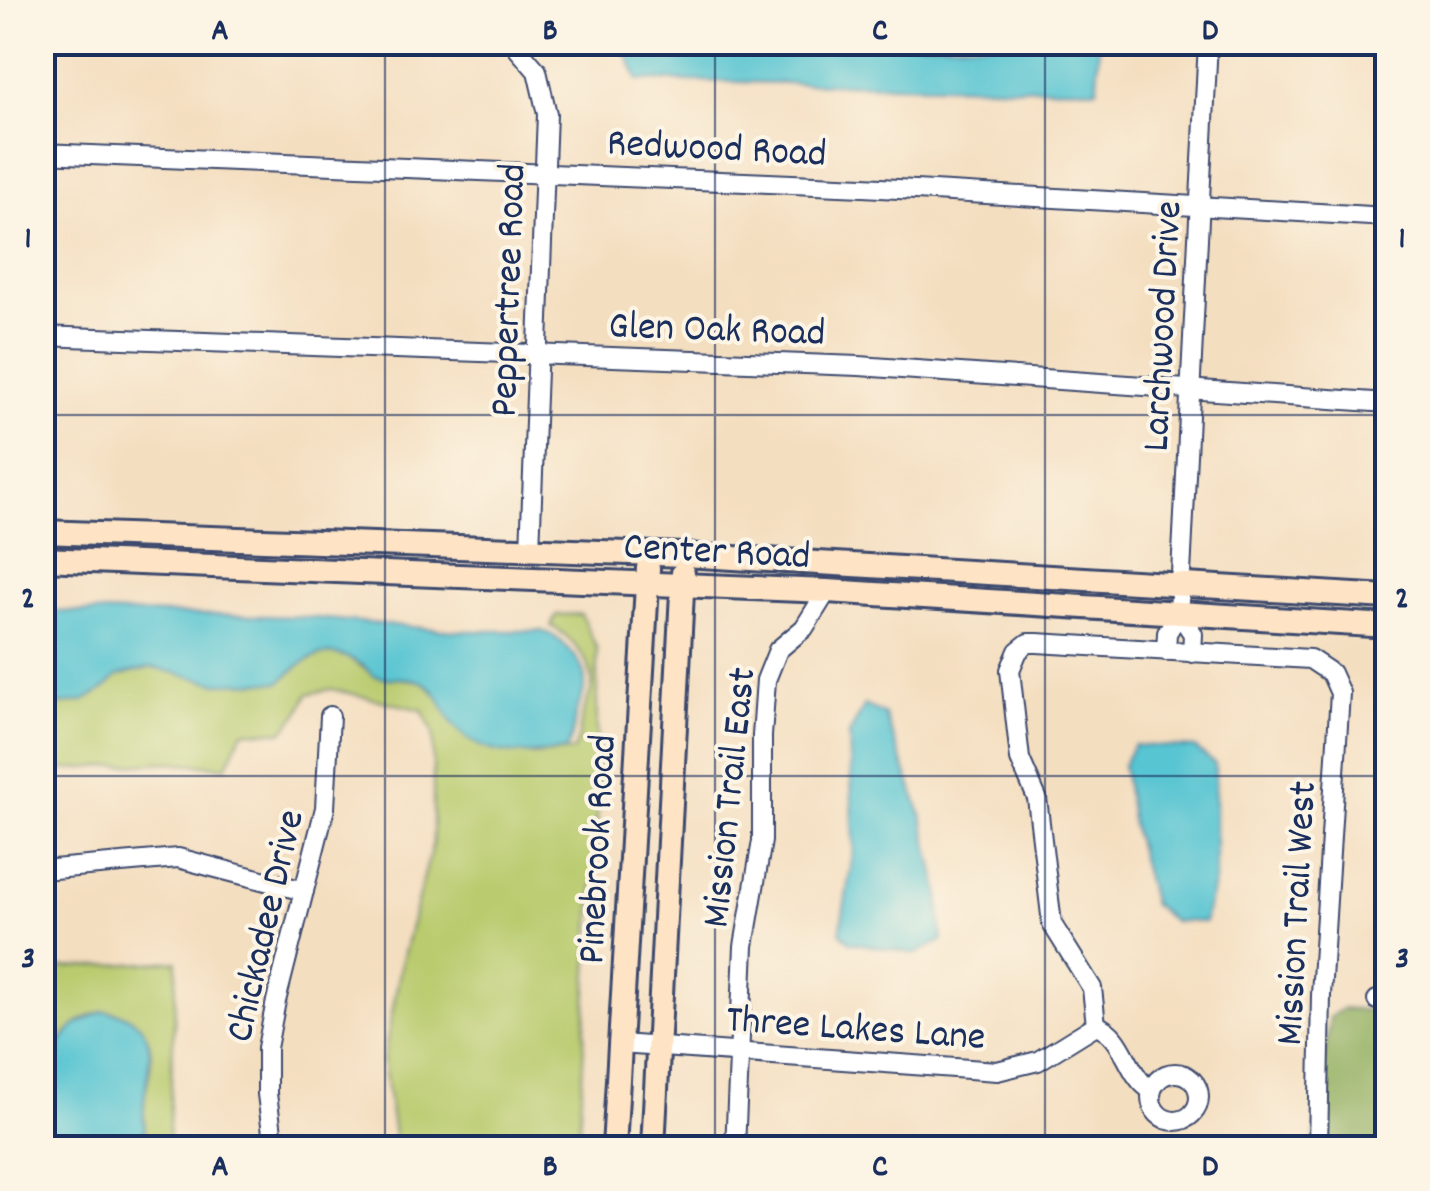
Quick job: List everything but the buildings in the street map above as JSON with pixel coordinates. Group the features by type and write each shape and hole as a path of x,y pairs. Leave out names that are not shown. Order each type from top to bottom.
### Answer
{"street":[{"name":"Peppertree Road","path":"512,42 542,82 547,114 530,550"},
{"name":"Larchwood Drive","path":"1179,613 1208,42"},
{"name":"Redwood Road","path":"42,152 863,187 1388,217"},
{"name":"Glen Oak Road","path":"42,336 859,366 1388,402"},
{"name":"Center Road","path":"42,532 649,554 1388,598"},
{"name":"Pinebrook Road","path":"614,1148 649,554"},
{"name":"Pinebrook Road","path":"653,1148 684,556"},
{"name":"Center Road","path":"42,559 648,582 1388,626"},
{"name":"Mission Trail East","path":"735,1148 746,927 762,841 766,680 778,650 804,628 826,591"},
{"path":"1152,1090 1140,1082 1111,1033 1096,1025 1092,988 1052,924 1037,798 1020,759 1010,688 1012,660 1023,646 1037,643 1166,652 1192,653 1192,634 1179,613 1167,633 1166,652"},
{"name":"Mission Trail West","path":"1192,653 1310,659 1323,665 1336,681 1340,708 1321,995 1318,1148"},
{"name":"Chickadee Drive","path":"274,1148 266,1094 267,1048 326,808 330,716"},
{"path":"42,870 178,858 304,890"},
{"name":"Three Lakes Lane","path":"620,1044 997,1071 1038,1061 1096,1025"}],"green space":[{"path":"581,614 597,649 597,751 601,751 578,1148 396,1148 383,1061 402,960 433,842 433,732 422,710 331,689 308,694 298,714 282,732 243,731 226,767 167,762 43,771 43,707 83,701 117,676 152,667 216,683 280,682 302,663 327,652 347,657 374,675 422,681 440,698 452,722 533,755 573,751 591,690 591,674 578,650 551,626 556,615"},
{"path":"177,961 168,1148 147,1148 144,1107 151,1060 145,1033 128,1017 101,1012 68,1032 43,1065 43,969"},
{"path":"1342,1009 1387,1011 1387,1148 1313,1148 1330,1017"}],"water":[{"path":"622,43 1099,43 1097,89 638,80"},
{"path":"43,611 306,617 456,631 541,631 570,651 581,666 585,686 566,750 535,754 504,752 475,743 452,722 426,684 373,675 361,664 338,654 308,660 280,682 216,683 152,667 117,676 83,701 43,707"},
{"path":"865,705 885,715 922,816 939,891 942,941 916,954 850,942 840,932 854,848 849,734"},
{"path":"1134,745 1195,748 1215,764 1215,877 1204,922 1173,921 1153,905 1131,820 1123,765"},
{"path":"103,1011 134,1020 147,1038 147,1148 43,1148 43,1065 73,1027"}]}
